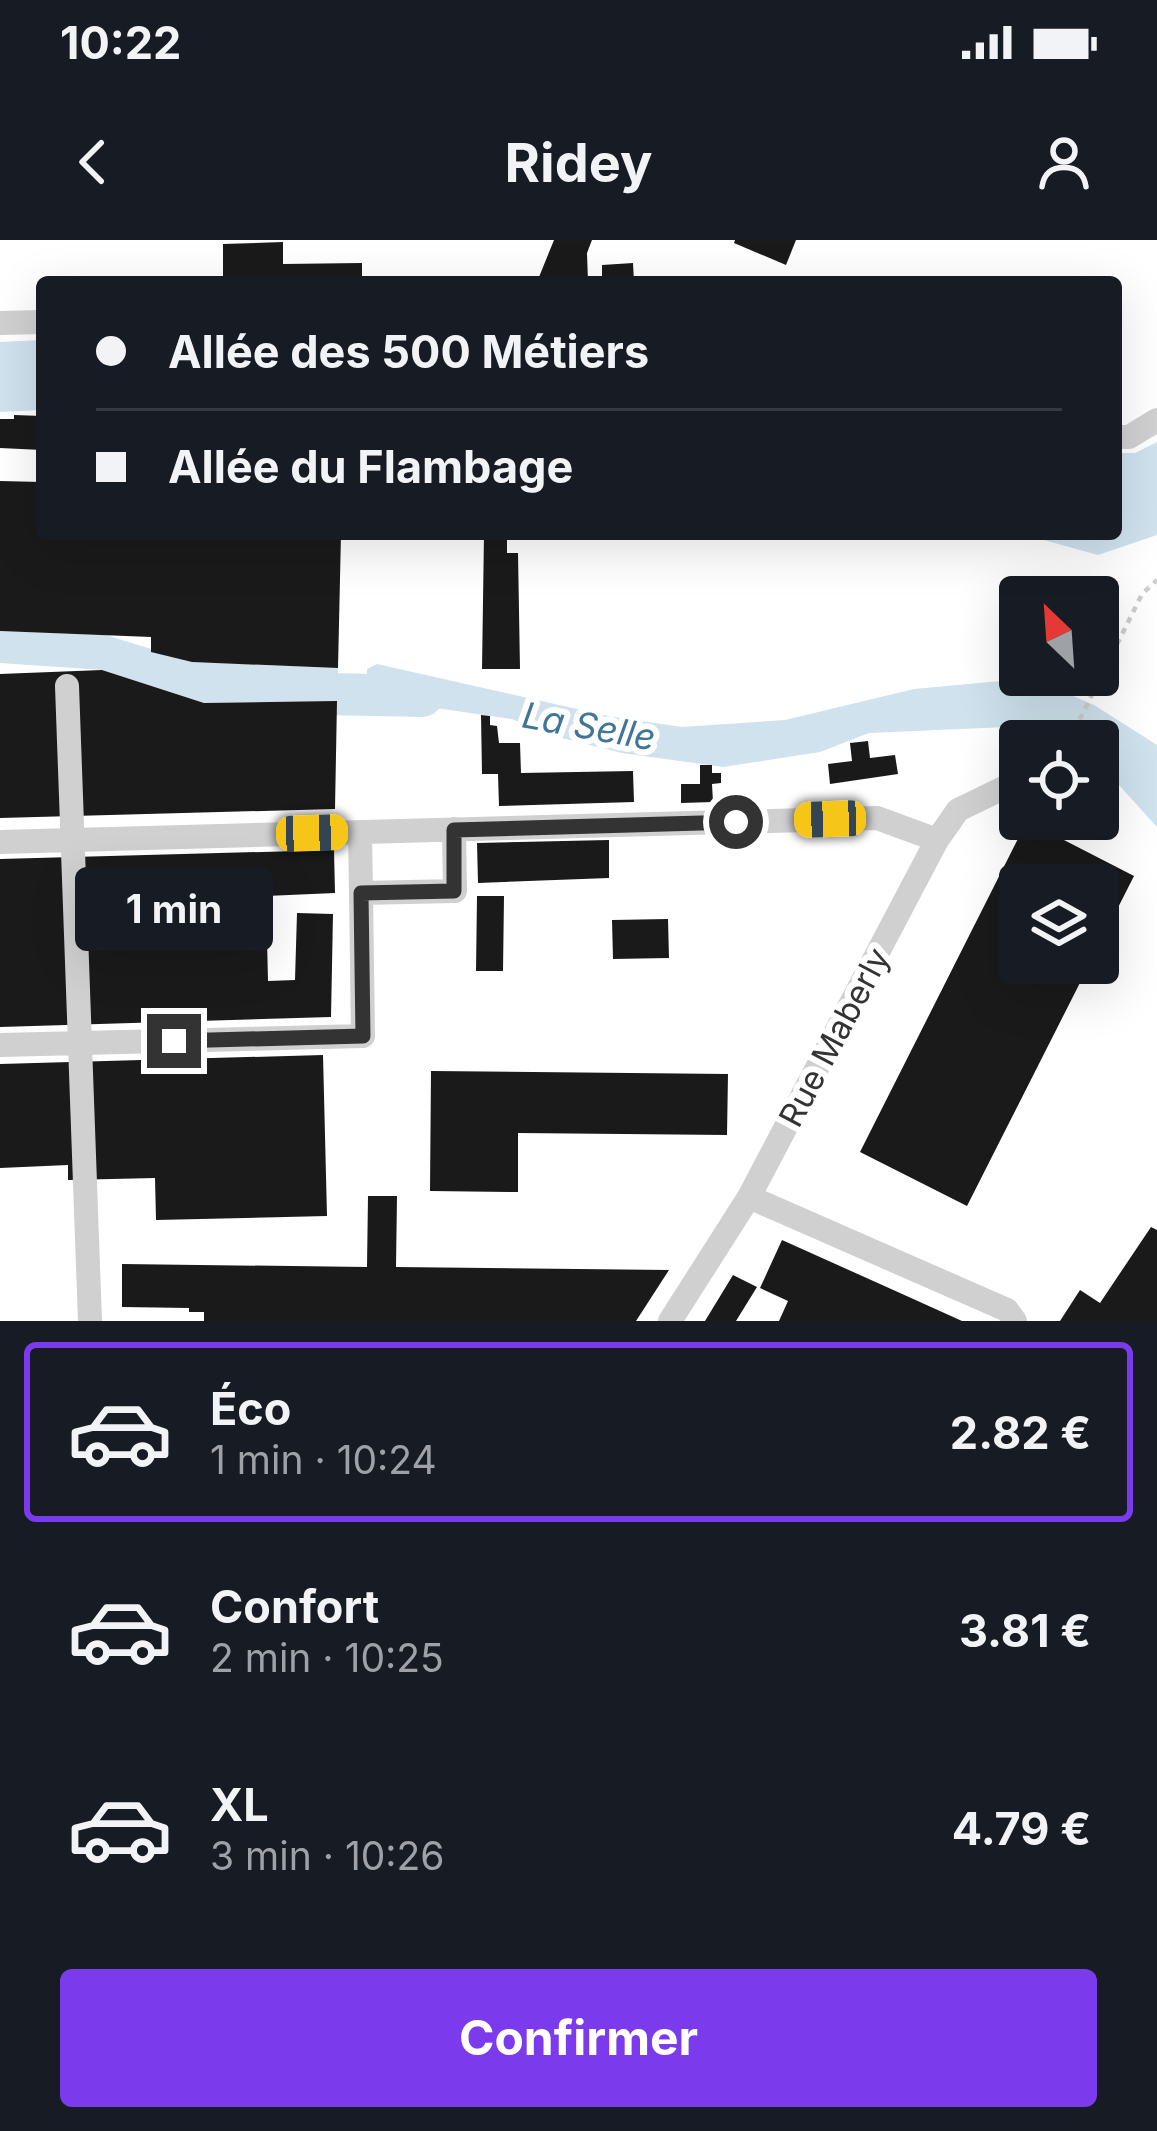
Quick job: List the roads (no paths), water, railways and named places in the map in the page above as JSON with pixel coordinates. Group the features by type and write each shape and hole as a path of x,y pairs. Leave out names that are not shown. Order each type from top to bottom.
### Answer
{"street":[{"path":"0,323 36,322"},
{"path":"1122,437 1157,420"},
{"path":"67,686 90,1321"},
{"name":"Rue Maberly","path":"670,1321 749,1197 937,840 958,810 999,790"},
{"path":"0,842 877,818 937,840"},
{"path":"361,893 454,891 454,830"},
{"path":"0,1046 363,1036 360,832"},
{"path":"749,1197 1007,1310 1015,1321"}],"water":[{"path":"36,340 36,410 0,412 0,342"},
{"path":"1157,442 1157,535 1098,555 1044,540 1122,540 1122,453 1135,453"},
{"path":"0,631 106,635 193,662 338,668 338,701 204,703 102,670 0,663"},
{"path":"377,664 608,716 682,727 785,720 914,689 999,681 999,696 1073,696 1118,720 999,720 999,727 869,733 820,752 723,767 622,753 550,735 512,719 367,698 367,669"},
{"path":"1119,721 1157,745 1157,827 1119,785"}],"waterway":[{"name":"La Selle","path":"280,693 422,696"}]}
